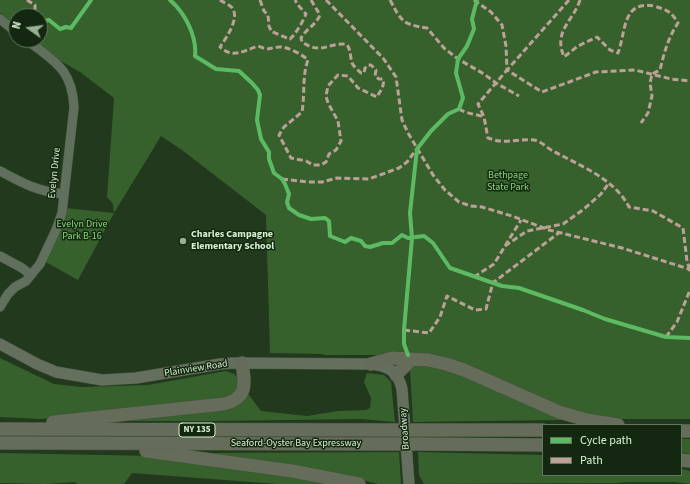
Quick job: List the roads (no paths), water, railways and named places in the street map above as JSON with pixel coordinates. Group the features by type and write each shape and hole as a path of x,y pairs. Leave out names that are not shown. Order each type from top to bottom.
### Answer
{"highway":[{"path":"371,364 392,358 428,360 454,366 559,412 587,420 612,424"},
{"path":"396,375 411,360"},
{"path":"0,429 233,402 240,396 244,388 242,363"},
{"name":"Seaford-Oyster Bay Expressway","path":"0,429 542,430"},
{"name":"Seaford-Oyster Bay Expressway","path":"0,443 542,445"},
{"path":"78,444 167,453 284,470 358,484"}],"main road":[{"name":"Plainview Road","path":"0,344 37,364 56,372 102,380 136,378 220,364 242,363 371,364 386,367 396,375"},
{"name":"Broadway","path":"396,375 401,382 402,389 409,484"}],"street":[{"path":"0,18 8,25"},
{"name":"Evelyn Drive","path":"0,307 8,294 15,287 26,281 40,264 56,230 62,213 74,107 73,92 69,79 62,69 37,48"},
{"path":"0,172 38,190 64,194"},
{"path":"0,256 31,275"}],"place":[{"name":"Charles Campagne Elementary School","path":"183,241"}],"park label":[{"name":"Bethpage State Park","path":"508,182"},
{"name":"Evelyn Drive Park B-16","path":"82,230"}]}
